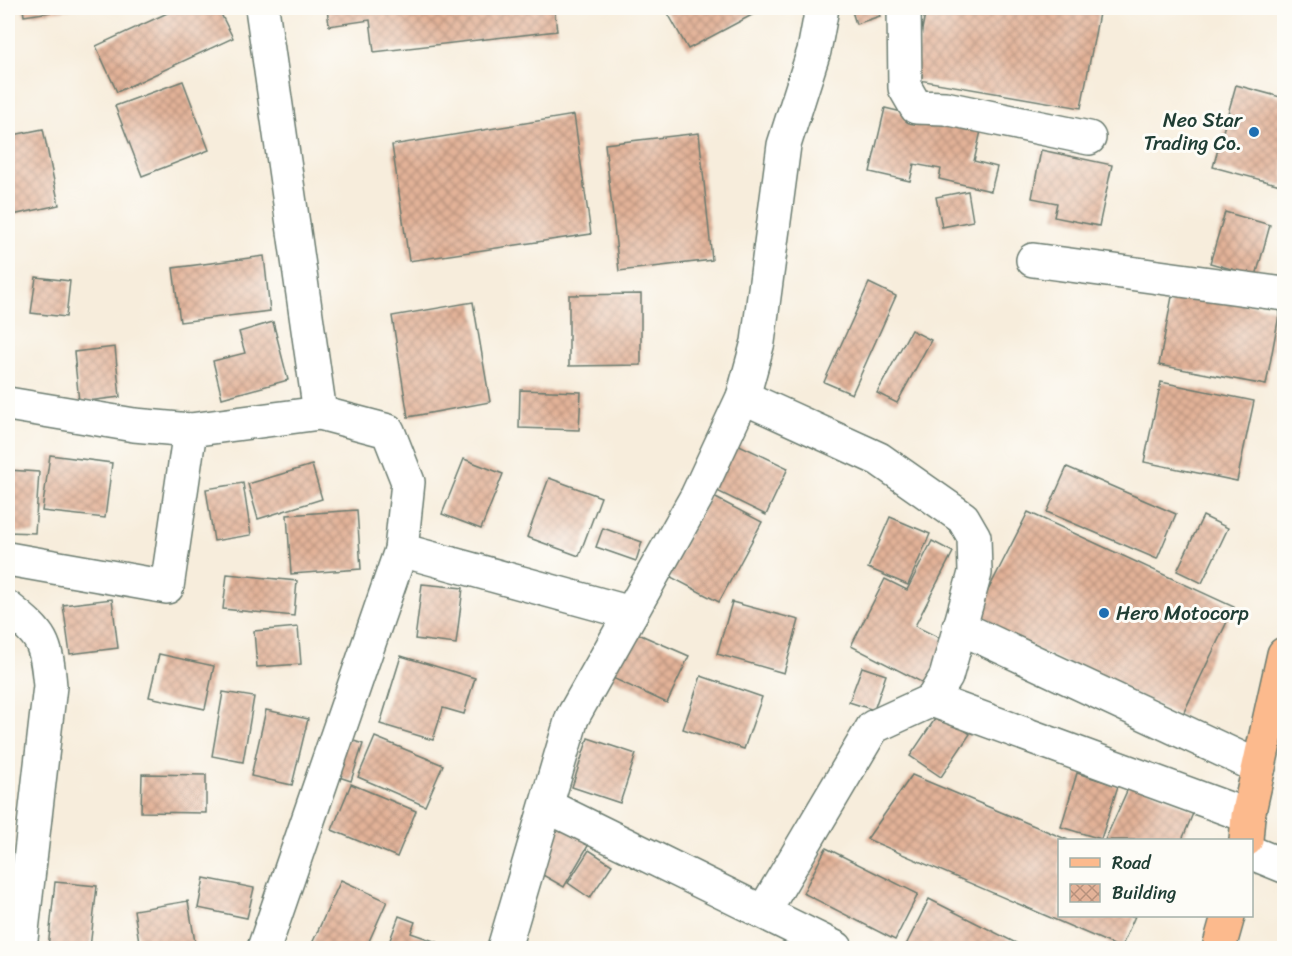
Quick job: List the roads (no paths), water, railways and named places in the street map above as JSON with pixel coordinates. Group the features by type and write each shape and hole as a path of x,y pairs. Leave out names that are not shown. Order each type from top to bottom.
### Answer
{"main road":[{"path":"1247,828 1284,654"},
{"path":"1219,948 1227,917"}],"street":[{"path":"262,8 320,413"},
{"path":"504,948 572,718 698,496 743,397 758,342 784,145 814,51 822,8"},
{"path":"904,8 905,88 916,107 945,108 1089,138"},
{"path":"1033,260 1284,294"},
{"path":"743,397 879,459 963,518 974,537 975,573 946,677 932,700 873,727 764,911"},
{"path":"8,404 134,425 190,430 320,413 388,431 408,482 401,550 264,948"},
{"path":"8,559 167,587 190,430"},
{"path":"401,550 631,612"},
{"path":"8,608 36,630 47,651 50,686 20,948"},
{"path":"959,627 1259,767"},
{"path":"932,700 1247,828"},
{"path":"547,807 836,948"},
{"path":"1253,854 1284,866"}],"place":[{"name":"Neo Star Trading Co.","path":"1254,132"},
{"name":"Hero Motocorp","path":"1104,613"}]}
